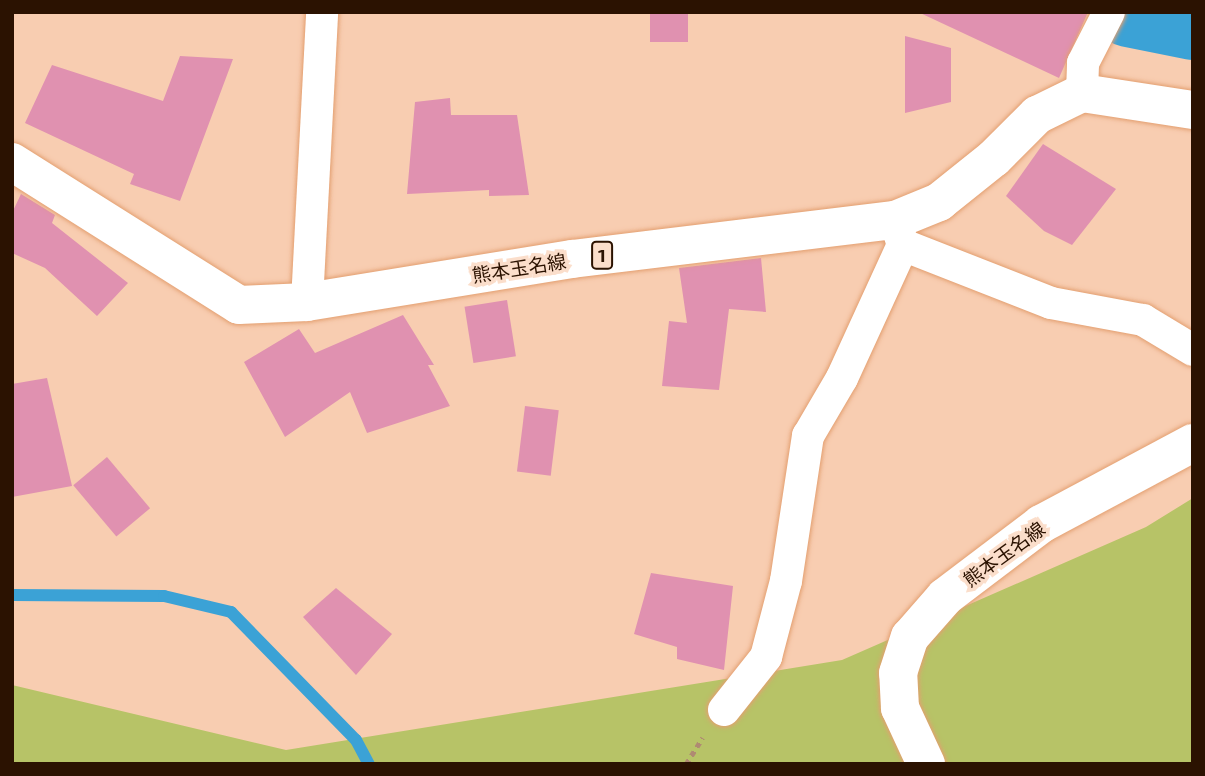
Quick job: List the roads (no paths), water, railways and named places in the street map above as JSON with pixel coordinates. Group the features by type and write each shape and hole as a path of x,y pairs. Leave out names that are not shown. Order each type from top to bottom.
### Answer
{"main road":[{"name":"熊本玉名線","path":"12,162 239,305 307,302 572,259 899,233 994,158 1037,116 1082,93"},
{"path":"1082,93 1193,110"},
{"name":"熊本玉名線","path":"926,764 900,708 898,673 910,637 945,597 1041,524 1193,443"}],"street":[{"path":"307,302 322,12"},
{"path":"1082,93 1083,63 1107,19"},
{"path":"724,710 766,657 786,581 808,436 842,378 899,233 1051,303 1143,320 1193,350"}],"waterway":[{"path":"1128,12 1193,25"},
{"path":"12,595 164,596 231,612 356,740 369,764"}]}
